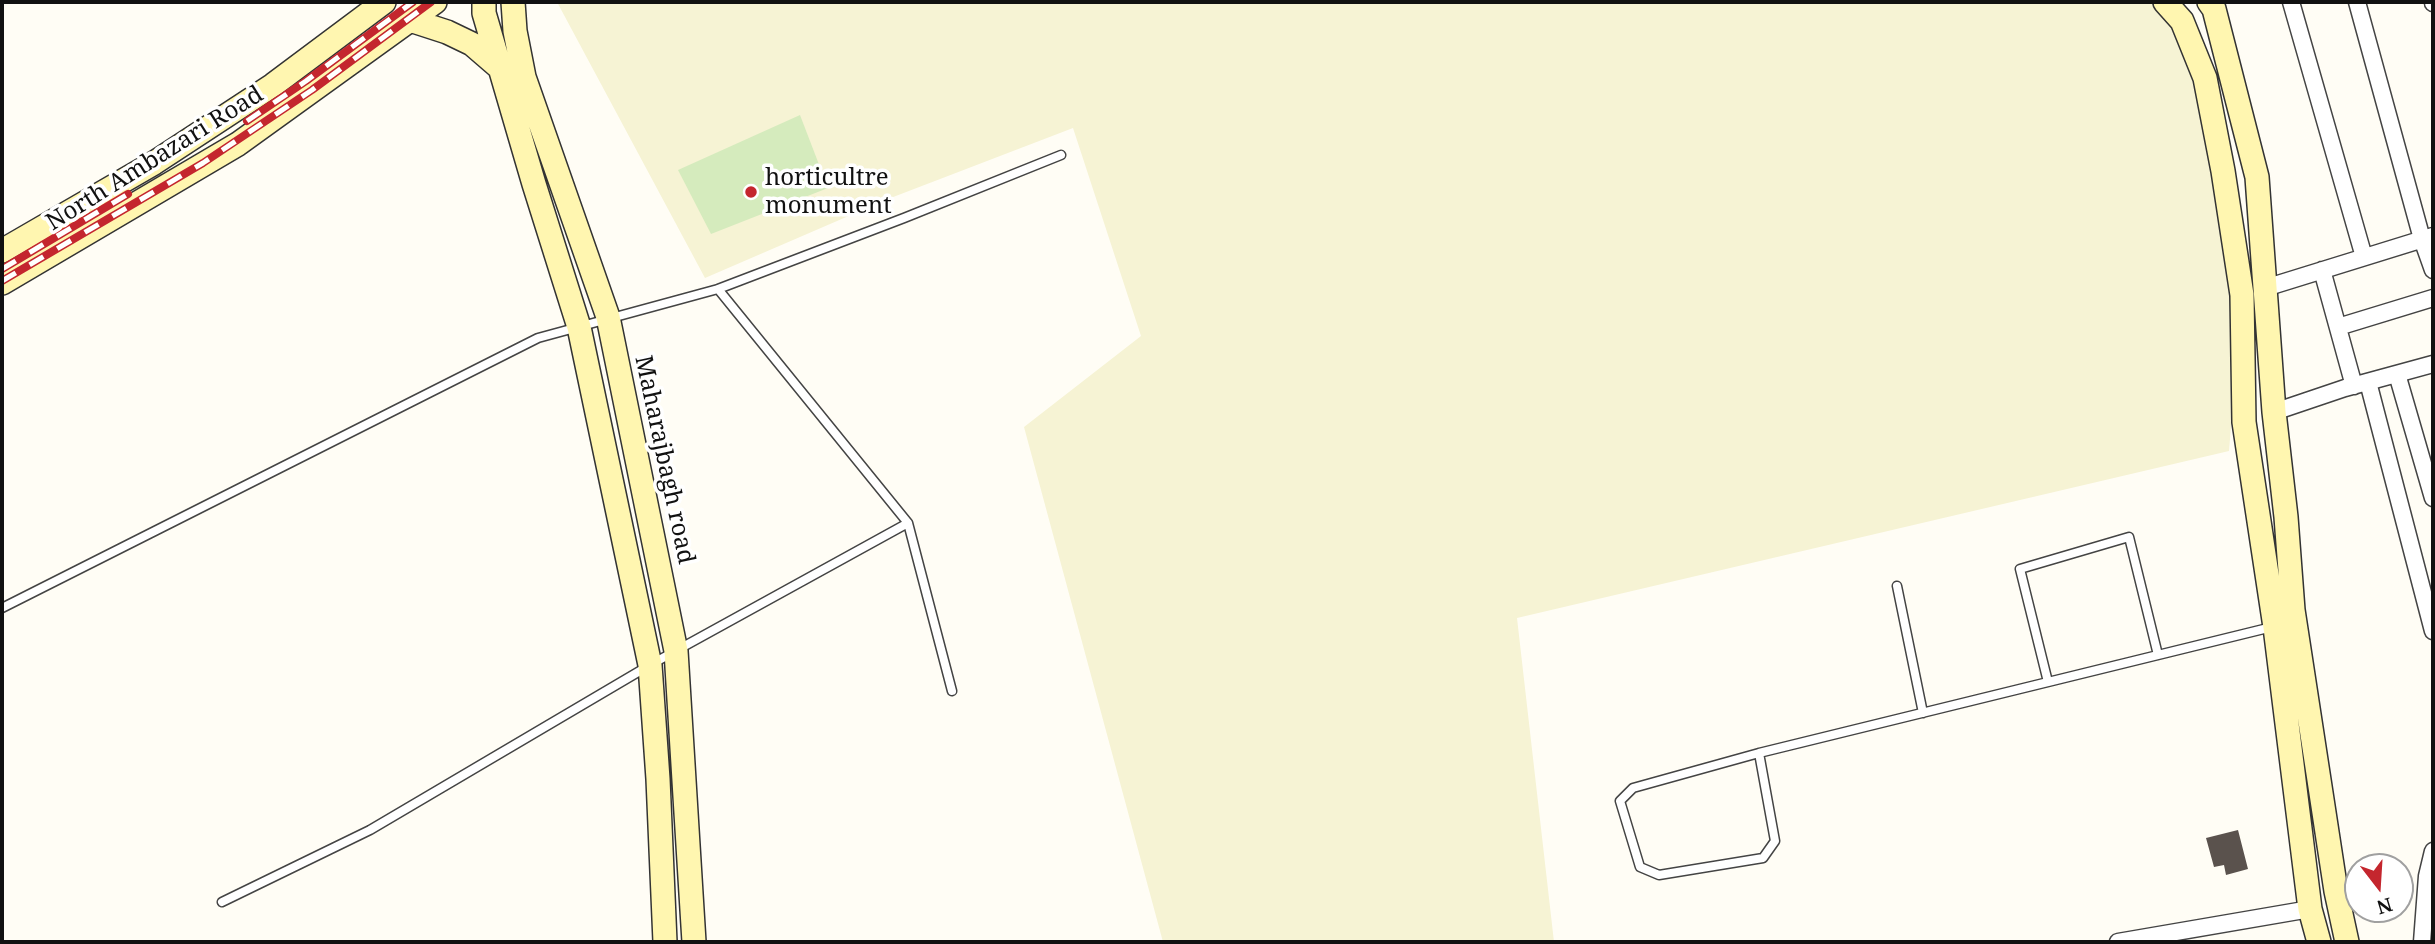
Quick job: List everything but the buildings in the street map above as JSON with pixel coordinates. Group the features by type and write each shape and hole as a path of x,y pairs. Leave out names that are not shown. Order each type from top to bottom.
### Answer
{"main road":[{"name":"North Ambazari Road","path":"2,251 165,156 273,85 384,2"},
{"name":"North Ambazari Road","path":"2,283 238,144 435,2"},
{"path":"484,2 484,13 500,69 579,327 650,665 665,942"},
{"name":"Maharajbagh road","path":"513,2 515,31 524,78 608,317 676,651 694,942"},
{"path":"2319,942 2310,909 2275,627 2244,422 2242,295 2223,171 2205,78 2178,12 2215,4 2257,177 2274,412 2293,610 2336,891 2347,942"},
{"path":"410,20 447,32 472,44 500,69"}],"street":[{"path":"2291,2 2364,257"},
{"path":"2357,2 2428,237 2433,270"},
{"path":"2266,288 2428,237"},
{"path":"2322,270 2338,327 2361,384 2433,631"},
{"path":"2338,327 2433,298"},
{"path":"2274,412 2433,364"},
{"path":"2397,374 2433,498"},
{"path":"2422,942 2427,876 2433,851"},
{"path":"2118,942 2310,909"}],"lane":[{"path":"2,608 538,338 718,289 1061,155"},
{"path":"718,289 908,523 952,691"},
{"path":"222,902 370,830 650,665 908,523"},
{"path":"2048,682 2020,569 2129,537 2158,655"},
{"path":"1897,586 1923,713"},
{"path":"1759,753 1774,841 1763,859 1659,876 1640,867 1620,802 1633,788 1759,753 2275,627"}],"shaded area":[{"path":"557,2 2165,2 2182,21 2242,295 2229,451 1517,618 1554,942 1163,942 1024,427 1141,336 1073,128 888,199 705,278"}],"green space":[{"path":"800,115 828,188 711,234 678,170"}],"railway":[{"path":"247,121 413,2"},
{"path":"2,281 203,163 312,90 431,2"},
{"path":"2,269 128,194"}],"place":[{"name":"horticultre monument","path":"751,192"}]}
